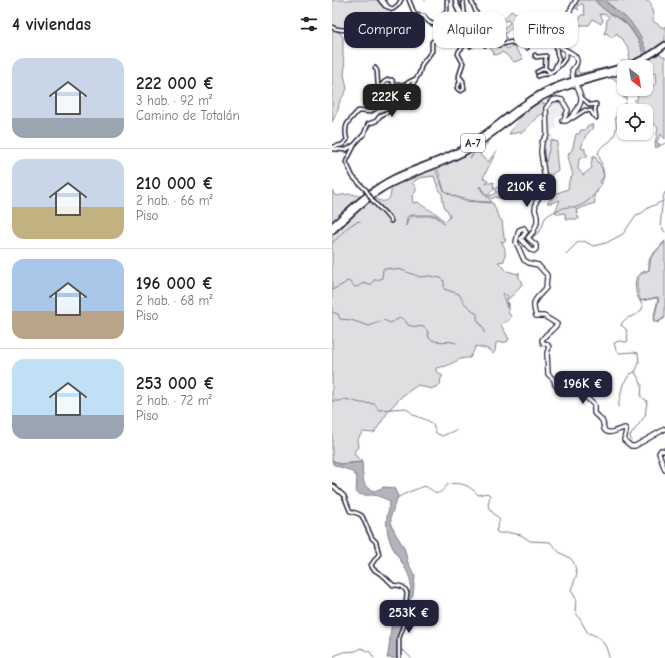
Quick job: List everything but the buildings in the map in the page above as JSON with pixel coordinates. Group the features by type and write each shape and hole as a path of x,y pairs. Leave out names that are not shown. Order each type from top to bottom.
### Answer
{"highway":[{"name":"A-7","path":"645,60 659,52 665,45"},
{"name":"A-7","path":"641,60 665,49"},
{"name":"A-7","path":"332,226 356,203 378,187 395,178 432,164 463,149 516,110 545,92 568,81 617,71"},
{"name":"A-7","path":"332,231 360,205 380,190 396,181 434,167 467,151 536,101 570,85 617,71"}],"main road":[{"path":"570,12 576,0"},
{"path":"561,48 571,53 577,62 572,70 573,78"},
{"path":"576,84 581,97 577,111 571,118 563,121 568,110 562,100 554,100 547,105 545,112 547,135 542,142 541,152 546,187 536,202 535,210 538,216 537,222 533,232 528,238 536,245 536,249 534,251 531,250 522,240 526,232 524,228 519,230 516,242 524,260 538,265 547,275 546,288 536,298 535,309 536,316 544,316 557,324 556,327 548,332 542,340 543,343 547,344 549,347 547,353 548,374 554,380 555,385 560,388 570,387 576,393 584,391 586,398 594,405 594,413 601,419 606,430 608,432 625,428 626,431 624,440 631,446 635,446 665,429"},
{"path":"665,451 661,450 659,453 665,470"}],"street":[{"path":"380,0 385,6 390,8 396,8 401,0"},
{"path":"384,0 390,8"},
{"path":"409,0 415,15 424,16 427,22 433,24"},
{"path":"446,12 447,10 447,0"},
{"path":"455,0 461,12"},
{"path":"463,0 464,12"},
{"path":"471,0 476,12"},
{"path":"457,3 456,5 459,12"},
{"path":"332,27 336,30 344,30"},
{"path":"332,148 346,150 364,134 368,124 376,121 380,116 390,111 402,96 411,88 415,79 420,73 421,66 432,51 433,41"},
{"path":"459,76 463,81 464,89 460,91 457,88 460,82 459,76 463,63 459,57 459,51 462,48"},
{"path":"555,69 559,59 556,48"},
{"path":"538,76 555,69 565,60 567,54 566,51"},
{"path":"535,55 536,57 546,56 545,68"},
{"path":"374,68 377,71 378,86 381,86 383,82 389,79 392,80 394,85 397,86"},
{"path":"545,68 550,72"},
{"path":"537,72 545,68"},
{"path":"332,148 342,145 347,140 345,134 346,126 358,111 370,112 386,103 389,93 397,86 400,84 405,85 415,79"},
{"path":"571,118 585,110 591,112 596,118 596,104 590,105 581,97"},
{"path":"354,144 346,162 353,177 366,190 391,221"},
{"path":"332,485 344,496 350,511 362,516 372,538 376,542 379,554 371,565 373,569 385,577 393,585 402,586 405,588 406,598 403,627 399,638 399,658"}],"shaded area":[{"path":"332,0 377,0 384,7 385,6 385,8 395,9 391,12 344,12 344,28 332,26"},
{"path":"577,0 595,0 599,5 624,22 641,45 644,60 628,60 630,52 622,38 618,36 617,33 613,37 610,37 607,33 604,34 607,19 609,17 607,15 600,14 603,20 601,24 593,19 589,25 578,25 581,15 585,15 583,4 580,4 577,7 579,10 574,7"},
{"path":"595,0 603,0 630,21 640,36 650,60 644,60 641,46 632,30 626,23 598,4"},
{"path":"605,0 645,0 651,3 653,21 663,28 665,26 665,43 657,50 662,56 665,56 665,139 661,134 657,141 657,143 660,144 658,146 655,144 658,128 653,124 653,104 637,104 634,100 637,100 637,96 653,96 653,86 656,83 656,74 653,74 653,60 648,60 638,34 624,16"},
{"path":"511,11 514,12 514,26 506,33 506,26 510,23 508,20 506,21 506,16"},
{"path":"332,28 343,37 344,74 347,89 339,103 338,110 332,122"},
{"path":"513,45 523,59 514,62 504,53 501,52 497,55 494,54 490,48 506,48 507,49"},
{"path":"569,50 577,56 578,62"},
{"path":"578,62 578,71 579,73 617,65 617,82 611,78 611,75 607,69 572,78"},
{"path":"553,101 561,101 563,104 564,112 556,118 557,129 552,130 553,135 547,162 544,159 544,142 549,136 547,108"},
{"path":"538,102 547,104 544,114 539,115 523,132 509,134 523,112"},
{"path":"548,121 549,136 544,142 544,159 546,162 551,140 558,142 556,151 558,170 552,174 548,181 550,174 544,173 542,154 543,142 547,137"},
{"path":"588,125 593,125 592,129 586,135 581,148 585,149 585,153 588,156 579,159 578,169 583,175 592,168 591,163 594,155 602,168 604,177 600,181 601,185 597,190 598,191 594,195 595,203 576,210 579,219 566,219 565,213 558,214 555,212 560,200 547,203 557,193 568,189 569,181 573,175 568,157 569,153 572,150 576,134 579,134 581,130 585,130"},
{"path":"488,139 487,144 480,150 481,156 488,162 497,150 483,178 488,180 486,184 494,182 493,187 507,188 505,199 495,197 492,199 486,195 493,195 497,192 495,188 490,193 486,194 480,186 479,187 485,195 492,202 473,201 454,196 464,201 493,203 497,215 502,221 504,237 506,240 503,242 501,241 505,248 505,255 504,261 498,262 507,271 518,274 519,272 519,277 522,284 507,300 507,305 506,299 508,296 502,293 507,308 508,303 508,312 511,316 509,320 501,325 509,339 508,341 502,343 496,343 493,354 488,349 476,346 470,358 463,358 446,366 436,368 436,371 443,376 441,378 440,385 431,389 418,385 402,396 390,409 374,433 363,432 357,440 358,447 354,452 362,462 340,464 332,460 332,233 373,197 381,201 387,200 390,195 391,186 476,148 470,158 478,146","holes":["438,170 444,190 454,196 444,191 436,171","434,176 438,188 442,194 444,206 450,215 444,223 435,216 411,216 408,219 406,226 408,216 413,215 435,215 444,221 438,215 418,202 413,203 412,196 416,191 416,187 412,183 419,178"]},
{"path":"332,190 335,196 351,194 361,197 332,224"},
{"path":"665,242 665,317 657,322 654,321 654,319 659,298 657,297 641,301 637,280 640,275 649,270 651,257"},
{"path":"332,460 340,464 362,462 363,480 366,487 375,491 384,487 394,488 398,496 391,515 391,522 395,533 404,547 408,563 415,576 413,596 405,606 400,621 398,658 387,658 391,626 398,608 407,597 411,589 411,584 410,578 394,550 388,535 387,519 390,501 375,495 362,495 356,493 357,477 348,470 333,464"}],"waterway":[{"path":"602,165 598,153 601,147 609,142 615,134 615,118 618,114 618,110 627,102"},
{"path":"655,145 656,148 665,143"},
{"path":"533,237 540,231 545,218 548,215 563,208 582,205 593,196 601,185 603,179 604,173 602,167"},
{"path":"665,192 660,225 665,232"},
{"path":"566,254 577,243 584,241 593,246 606,243 623,234 636,215 663,201"},
{"path":"332,243 348,227 360,221"},
{"path":"665,241 649,260 649,270 639,274 635,283 637,295 640,301 656,298 658,299 653,320 657,323 665,318"},
{"path":"332,290 347,281 353,286 357,287 363,283 371,285 374,280 382,278 384,268 402,270 420,277 429,276 441,278 444,281 444,289 459,294 464,303 477,314 477,319 484,329 484,333"},
{"path":"618,407 623,384 630,374 635,372 639,363 638,353 620,353 616,350 614,343 619,341 628,341 626,329 621,325 626,319 639,313 643,307 640,301"},
{"path":"332,312 338,314 340,319 351,320 369,326 384,320 390,323 400,318 404,319 408,325 424,327 428,332 429,338 432,340 456,343"},
{"path":"635,372 642,385 641,397"},
{"path":"631,440 630,436 645,416 647,401 643,398"},
{"path":"332,401 345,399 361,403 375,404 378,410 406,408 414,415 429,421 433,425 436,433 442,436 456,430"},
{"path":"397,498 424,486 436,493 439,493 448,484 452,483 461,484 468,487 478,495 487,493 490,495 488,506 500,519 496,531 498,533 521,535 530,541 550,542 559,552 570,558 574,563 577,574 571,590 576,599 575,611 588,633 593,634 603,642 607,649 609,658"},
{"path":"332,657 343,652 356,651 361,648 370,652 374,658"},
{"path":"401,650 411,658"}]}
